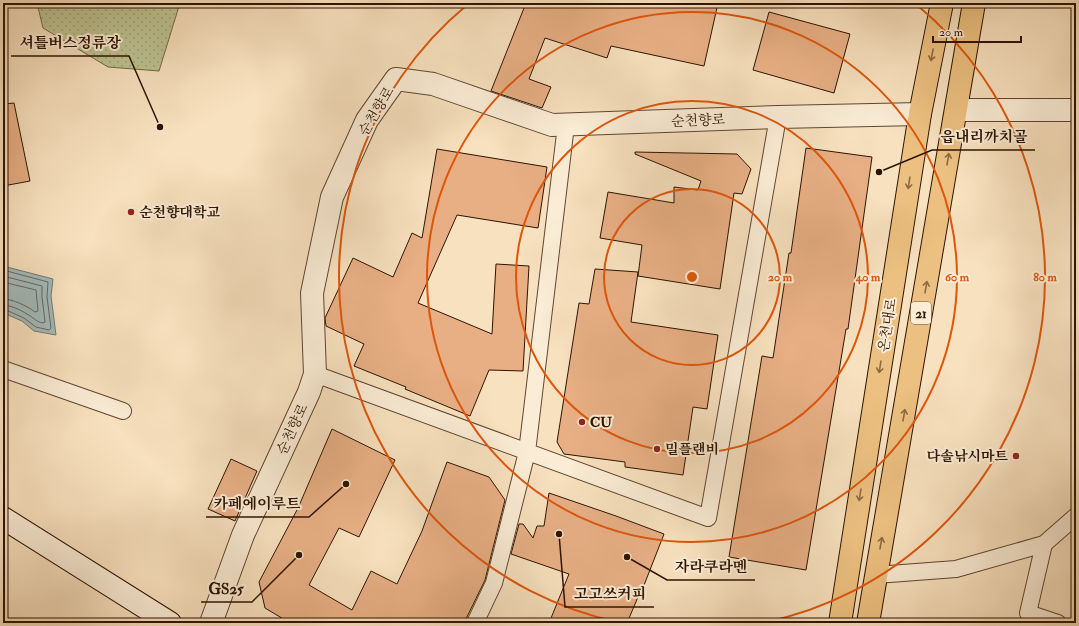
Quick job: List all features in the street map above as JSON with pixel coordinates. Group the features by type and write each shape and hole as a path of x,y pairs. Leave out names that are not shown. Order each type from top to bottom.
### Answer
{"main road":[{"name":"온천대로","path":"840,623 920,114 942,3"},
{"name":"21","path":"868,623 974,3"}],"street":[{"name":"순천향로","path":"211,623 243,535 309,392 315,374 312,293 332,197 367,120 396,79 433,84 552,125 566,126 778,116 920,114"},
{"path":"956,110 1076,110"},
{"path":"3,518 170,623"}],"lane":[{"path":"315,374 708,518 778,116"},
{"path":"475,623 494,583 527,452 566,126"},
{"path":"3,369 123,411"},
{"path":"876,575 956,569 1044,544 1076,516"},
{"path":"1044,544 1028,612 1058,623"}],"green space":[{"path":"37,3 180,3 159,71 108,67 43,28"}],"water":[{"path":"3,266 53,279 51,296 56,335 34,331 22,321 3,313"}],"building":[{"path":"526,3 718,3 704,66 611,46 607,58 545,38 529,79 551,87 542,108 491,91"},
{"path":"769,12 850,34 834,93 753,70"},
{"path":"14,103 30,181 3,186 3,104"},
{"path":"806,148 872,157 848,329 846,329 806,570 729,557 762,356 773,358 789,253 791,253"},
{"path":"437,149 547,167 538,228 457,215 418,303 492,334 496,264 529,266 523,371 489,370 470,416 405,389 406,387 354,366 364,344 326,326 325,318 353,258 393,277 412,233 422,238"},
{"path":"635,152 737,154 751,169 742,194 734,193 720,289 638,276 642,245 600,238 608,192 674,203 674,187 698,190 701,181 635,154"},
{"path":"595,269 638,272 631,322 718,335 707,409 693,407 683,475 625,467 625,462 564,454 557,442 579,303 589,304"},
{"path":"332,429 395,460 359,537 339,528 309,585 352,610 371,571 397,584 422,531 447,462 489,477 505,500 485,580 464,623 290,623 265,608 259,582 298,508"},
{"path":"231,459 257,471 235,521 208,509"},
{"path":"549,493 664,534 639,598 638,597 627,623 549,623 569,574 511,554 519,524 523,524 533,538 537,526 544,526"}],"place":[{"name":"셔틀버스정류장","path":"160,127"},
{"name":"읍내리까치골","path":"879,172"},
{"name":"순천향대학교","path":"131,212"},
{"name":"CU","path":"582,422"},
{"name":"밀플랜비","path":"657,449"},
{"name":"다솔낚시마트","path":"1016,456"},
{"name":"카페에이루트","path":"346,484"},
{"name":"고고쓰커피","path":"559,534"},
{"name":"GS25","path":"299,555"},
{"name":"자라쿠라멘","path":"627,557"}]}
